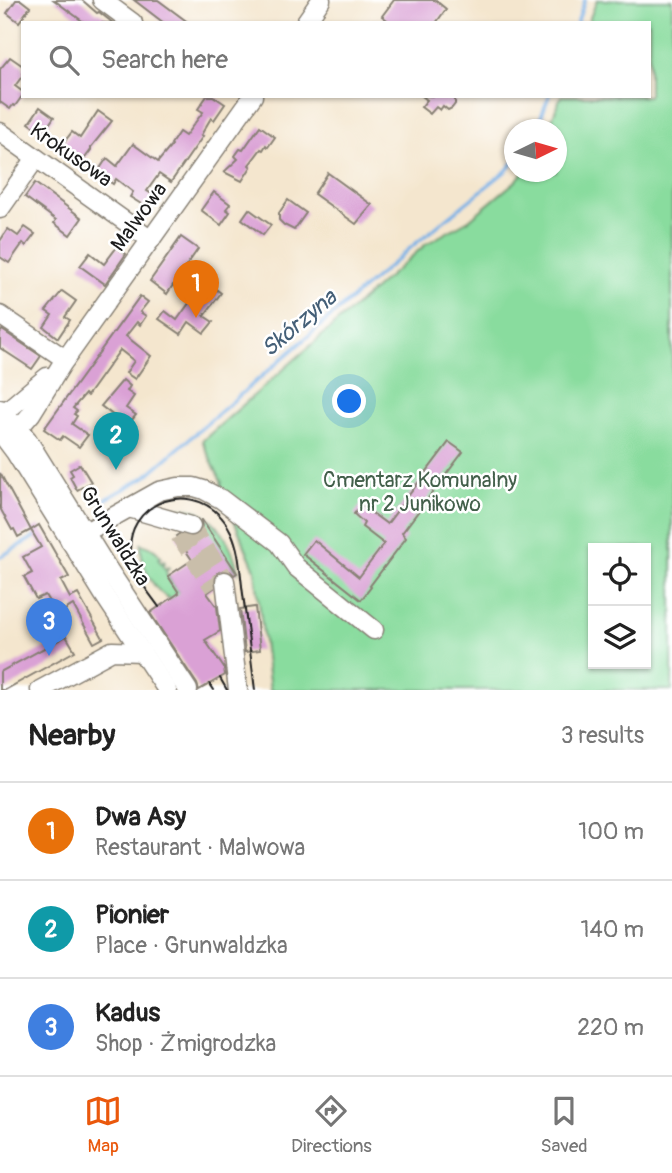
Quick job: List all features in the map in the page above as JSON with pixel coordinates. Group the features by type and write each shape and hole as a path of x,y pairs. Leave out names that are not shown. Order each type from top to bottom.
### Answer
{"street":[{"path":"102,0 130,21"},
{"path":"306,21 321,0"},
{"name":"Malwowa","path":"64,362 2,411 7,431 31,414 245,99"},
{"name":"Krokusowa","path":"0,132 151,240"},
{"path":"0,209 36,158"},
{"path":"0,315 64,362"},
{"name":"Grunwaldzka","path":"7,431 188,690"},
{"path":"78,536 159,491 177,486 204,490 221,499 279,543 296,567 374,630"},
{"path":"129,508 165,518 185,531"},
{"name":"Grunwaldzka","path":"78,536 120,619 167,690"},
{"path":"220,584 230,614 238,690"},
{"path":"112,651 120,619"},
{"path":"40,690 112,651 142,652"}],"green space":[{"name":"Cmentarz Komunalny nr 2 Junikowo","path":"597,0 672,0 672,690 270,690 255,570 234,520 228,510 214,499 222,483 202,441 426,244 469,220 515,182 567,182 567,119 552,119 560,98 651,98 651,21 589,21"},
{"path":"188,508 207,517 222,532 238,572 196,524 166,512"},
{"path":"141,544 159,554 161,557 158,559 161,563 164,561 162,565 165,569 169,568 166,571 168,577 185,601 170,599 156,588 145,567"}],"building":[{"path":"16,0 21,0 30,7 19,22 7,13"},
{"path":"54,0 82,0 110,21 82,21"},
{"path":"134,0 158,0 186,21 161,21"},
{"path":"394,0 435,0 446,9 437,21 388,21 382,16"},
{"path":"10,57 21,65 21,78 15,86 21,90 21,98 10,109 0,102 0,69"},
{"path":"206,98 216,98 225,104 214,120 211,118 201,135 203,136 171,182 159,174 147,191 155,196 146,207 130,197 133,192 116,179 113,184 97,173 107,158 117,166 133,144 158,162 179,132 185,136 203,112 198,109"},
{"path":"424,98 454,98 455,104 448,110 443,106 440,110 436,107 430,114 421,107 427,100"},
{"path":"40,107 54,117 43,133 29,123"},
{"path":"98,111 112,121 82,162 61,146 72,132 80,138"},
{"path":"260,126 275,137 249,165 251,167 242,181 224,172 238,159 235,156 240,149 243,150"},
{"path":"328,173 372,205 356,224 314,194"},
{"path":"35,183 82,218 70,235 54,223 56,220 25,197"},
{"path":"214,192 230,204 226,209 230,212 221,225 201,210"},
{"path":"288,200 306,213 294,230 279,220 279,213"},
{"path":"249,209 271,225 263,235 242,219"},
{"path":"25,227 35,234 26,246 23,243 9,263 0,257 0,241 8,229 18,236"},
{"path":"181,237 198,249 180,275 185,278 177,288 173,285 167,294 150,281"},
{"path":"117,247 126,254 105,284 80,266 90,253 104,264"},
{"path":"205,281 221,293 204,316 213,322 204,333 189,322 181,334 159,319 165,311 177,320"},
{"path":"62,291 76,301 65,317 70,320 58,338 44,327 52,315 46,311"},
{"path":"140,296 148,302 140,312 146,316 140,325 137,322 126,336 151,356 135,379 126,373 134,361 120,350 87,396 85,394 73,408 77,411 74,414 77,416 72,424 88,435 79,447 63,436 60,440 44,429"},
{"path":"2,330 41,356 32,369 0,348"},
{"path":"123,380 130,386 127,391 134,396 126,408 136,415 127,426 101,406"},
{"path":"449,442 463,452 402,533 406,538 361,600 303,554 314,540 359,577 384,544 362,527 364,523 354,514 361,505 387,524"},
{"path":"80,464 91,482 77,490 70,477 73,475 70,470"},
{"path":"0,473 31,530 18,537 0,508"},
{"path":"201,520 237,573 234,575 224,570 219,572 214,577 214,588 207,593 217,607 220,631 205,640 224,668 225,675 199,690 150,613 179,593 168,576 192,560 176,536 198,535 202,528"},
{"path":"39,525 69,577 61,581 70,598 78,594 103,638 94,643 73,605 57,615 45,595 36,599 24,577 32,573 23,557 41,547 31,530"},
{"path":"255,607 260,650 245,652 240,609"},
{"path":"66,636 75,651 5,690 0,690 0,672"}],"waterway":[{"name":"Skórzyna","path":"578,21 585,0"},
{"name":"Skórzyna","path":"540,119 548,98"},
{"name":"Skórzyna","path":"101,502 145,477 415,244 504,173"},
{"name":"Skórzyna","path":"0,557 38,535"}],"tunnel":[{"path":"191,526 225,581"},
{"path":"179,535 214,588"}],"tram line":[{"path":"159,607 140,579 132,561 131,540 137,523 149,509 165,501 183,499 201,502 218,513 231,532 236,547 255,690"},
{"path":"220,678 227,690"},
{"path":"210,684 214,690"}],"place":[{"name":"Dwa Asy","path":"196,318"},
{"name":"Pionier","path":"116,470"},
{"name":"Kadus","path":"49,656"}]}
